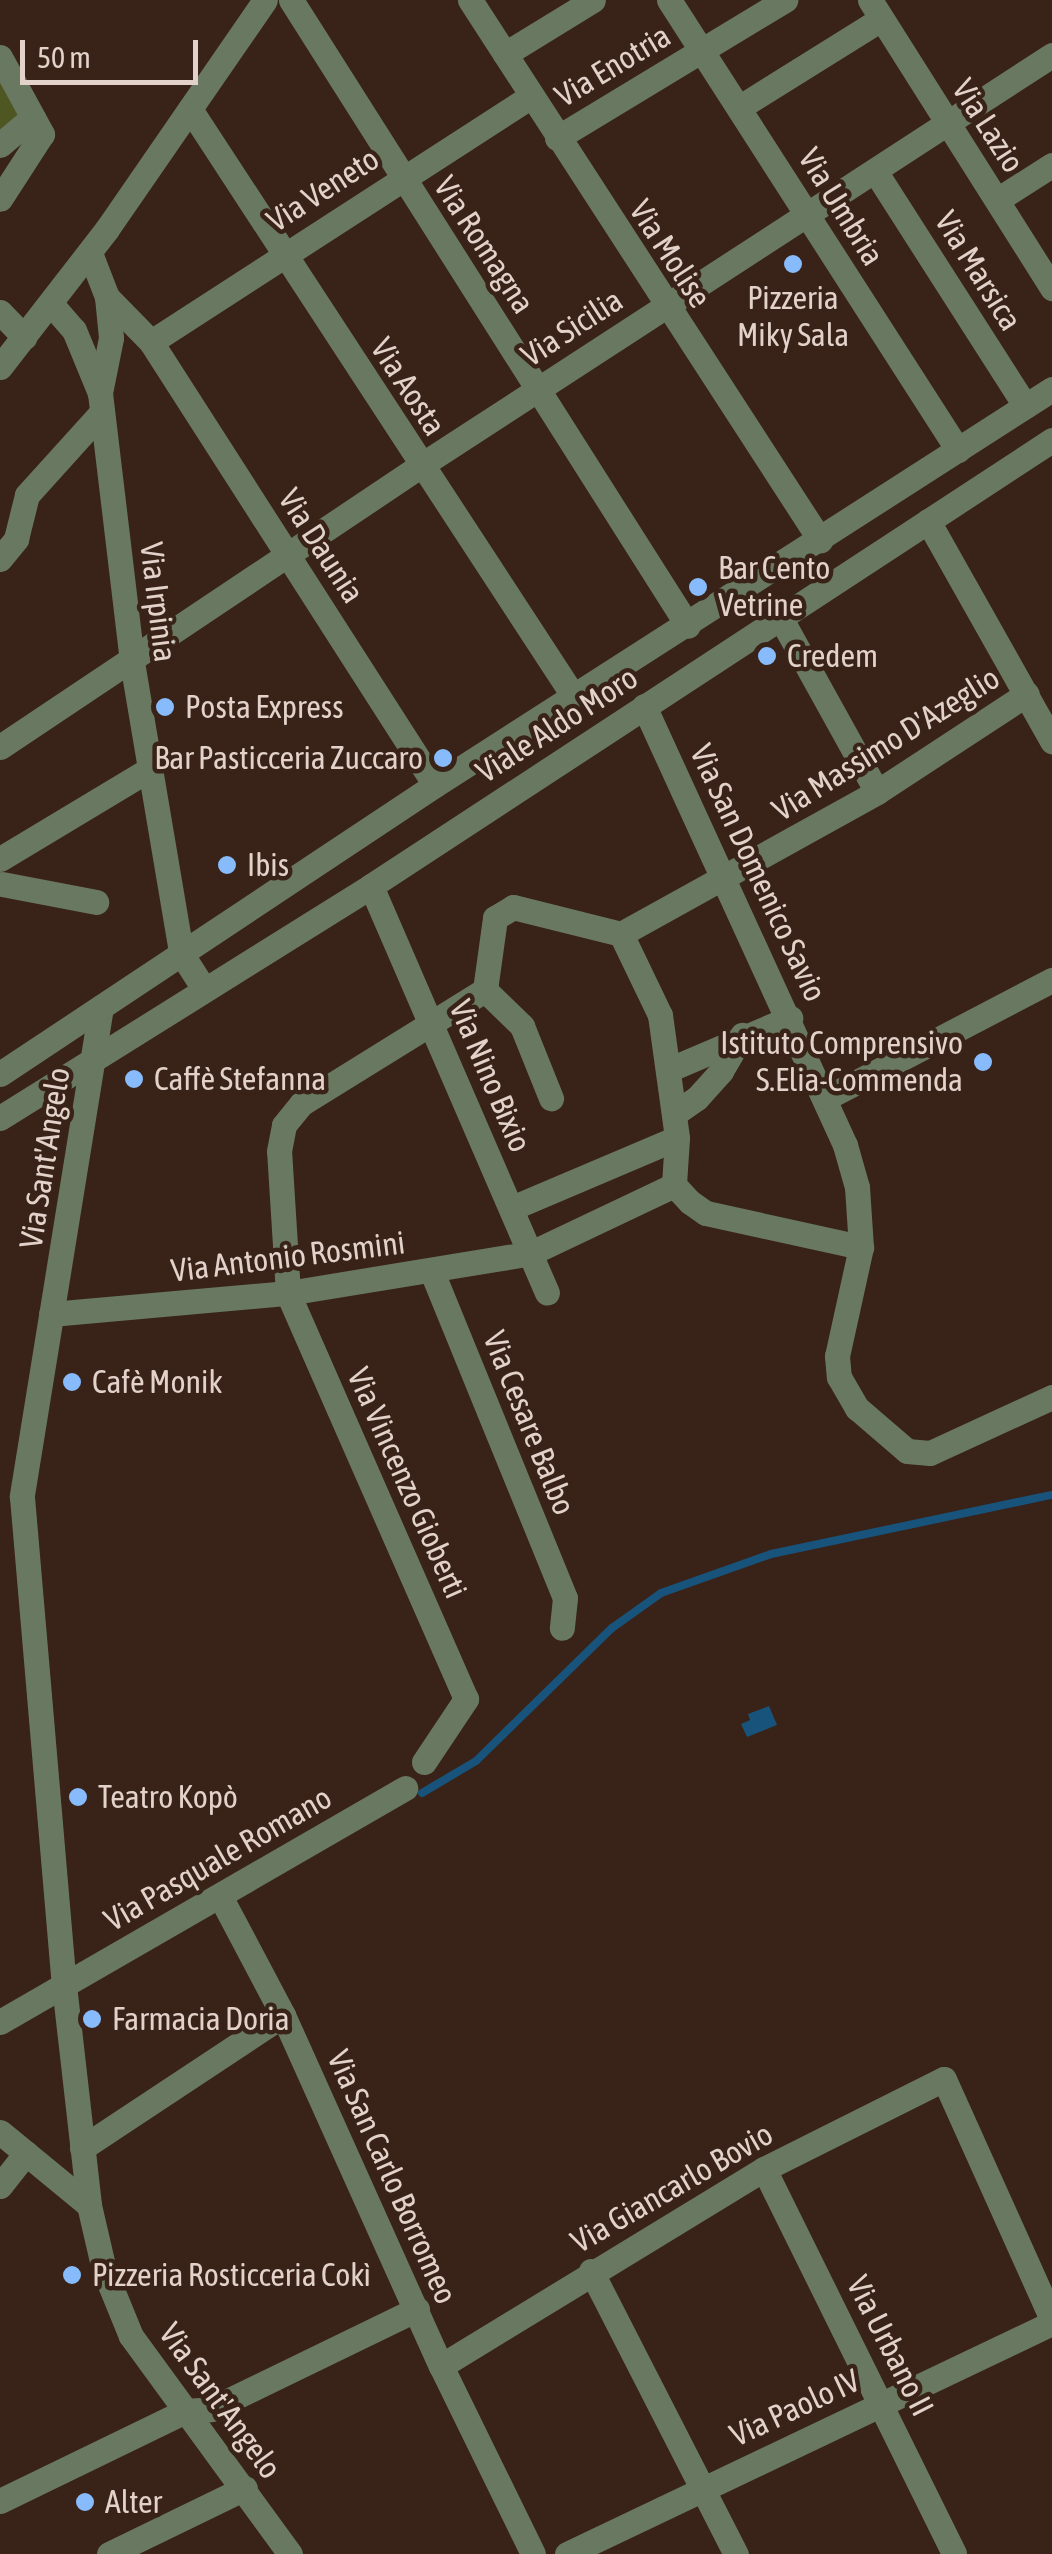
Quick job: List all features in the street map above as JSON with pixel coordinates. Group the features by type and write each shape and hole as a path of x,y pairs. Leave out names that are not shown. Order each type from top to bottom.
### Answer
{"street":[{"name":"Via Romagna","path":"291,0 688,626"},
{"name":"Via Molise","path":"470,0 820,540"},
{"path":"505,54 593,0"},
{"name":"Via Umbria","path":"669,0 958,450"},
{"name":"Via Enotria","path":"556,138 784,0"},
{"path":"0,367 90,253 263,1"},
{"path":"740,107 875,9"},
{"name":"Via Lazio","path":"875,9 1052,288"},
{"name":"Via Sicilia","path":"0,746 132,662 420,466 1052,56"},
{"path":"0,57 42,134 0,199"},
{"name":"Via Veneto","path":"152,342 531,96"},
{"name":"Via Aosta","path":"190,109 574,697"},
{"path":"0,145 33,118"},
{"path":"997,200 1052,165"},
{"name":"Via Marsica","path":"876,171 1025,406"},
{"path":"0,559 16,539 28,495 101,402 111,338 107,297 90,253"},
{"name":"Via Daunia","path":"107,297 152,342 435,785"},
{"path":"52,305 74,330 101,402"},
{"path":"0,312 24,338"},
{"name":"Viale Aldo Moro","path":"0,1074 435,785 1052,389"},
{"name":"Via Irpinia","path":"101,402 132,662 182,953 204,989"},
{"name":"Viale Aldo Moro","path":"0,1118 371,886 1052,440"},
{"path":"928,521 1052,742"},
{"path":"780,617 877,792"},
{"name":"Via Massimo D'Azeglio","path":"620,934 724,880 877,792 1028,694"},
{"name":"Via San Domenico Savio","path":"644,706 826,1098 857,1187 861,1247 836,1356 839,1377 856,1408 907,1451 930,1452 1052,1397"},
{"path":"1,871 150,769"},
{"path":"1,871 96,902"},
{"name":"Via Nino Bixio","path":"371,886 547,1293"},
{"path":"288,1293 279,1151 284,1125 301,1104 433,1026 485,990 495,918 512,907 620,934 660,1015 675,1126 674,1185 706,1213 861,1247"},
{"path":"826,1098 1052,980"},
{"path":"485,990 522,1026 551,1098"},
{"name":"Via Sant'Angelo","path":"100,1007 51,1314 11,1502 89,2206 104,2270 131,2336 290,2554"},
{"path":"668,1070 790,1018"},
{"path":"512,1208 675,1126 722,1071 742,1036"},
{"name":"Via Antonio Rosmini","path":"51,1314 288,1293 531,1253 674,1185"},
{"name":"Via Cesare Balbo","path":"432,1272 565,1598 562,1628"},
{"name":"Via Vincenzo Gioberti","path":"288,1293 466,1699 424,1762"},
{"name":"Via Pasquale Romano","path":"64,1985 405,1788"},
{"name":"Via San Carlo Borromeo","path":"220,1896 283,2016 441,2366 533,2554"},
{"path":"0,2022 64,1985"},
{"path":"82,2148 283,2016"},
{"name":"Via Giancarlo Bovio","path":"441,2366 764,2169 944,2079 1052,2321"},
{"path":"0,2132 89,2206"},
{"path":"0,2186 26,2153"},
{"name":"Via Urbano II","path":"764,2169 883,2402 954,2554"},
{"path":"592,2271 736,2554"},
{"path":"0,2501 185,2411 211,2409 417,2310"},
{"name":"Via Paolo IV","path":"567,2554 1052,2321"},
{"path":"109,2554 244,2488"}],"green space":[{"path":"0,71 26,115 0,136"}],"water":[{"path":"769,1706 777,1725 747,1737 741,1724 750,1720 748,1714"}],"waterway":[{"path":"422,1793 476,1761 612,1628 661,1593 771,1554 1052,1495"}],"place":[{"name":"Pizzeria Miky Sala","path":"793,264"},
{"name":"Bar Cento Vetrine","path":"698,587"},
{"name":"Credem","path":"767,656"},
{"name":"Posta Express","path":"165,707"},
{"name":"Bar Pasticceria Zuccaro","path":"443,758"},
{"name":"Ibis","path":"227,865"},
{"name":"Istituto Comprensivo S.Elia-Commenda","path":"983,1062"},
{"name":"Caffè Stefanna","path":"134,1079"},
{"name":"Cafè Monik","path":"72,1382"},
{"name":"Teatro Kopò","path":"78,1797"},
{"name":"Farmacia Doria","path":"92,2019"},
{"name":"Pizzeria Rosticceria Cokì","path":"72,2275"},
{"name":"Alter","path":"85,2502"}]}
